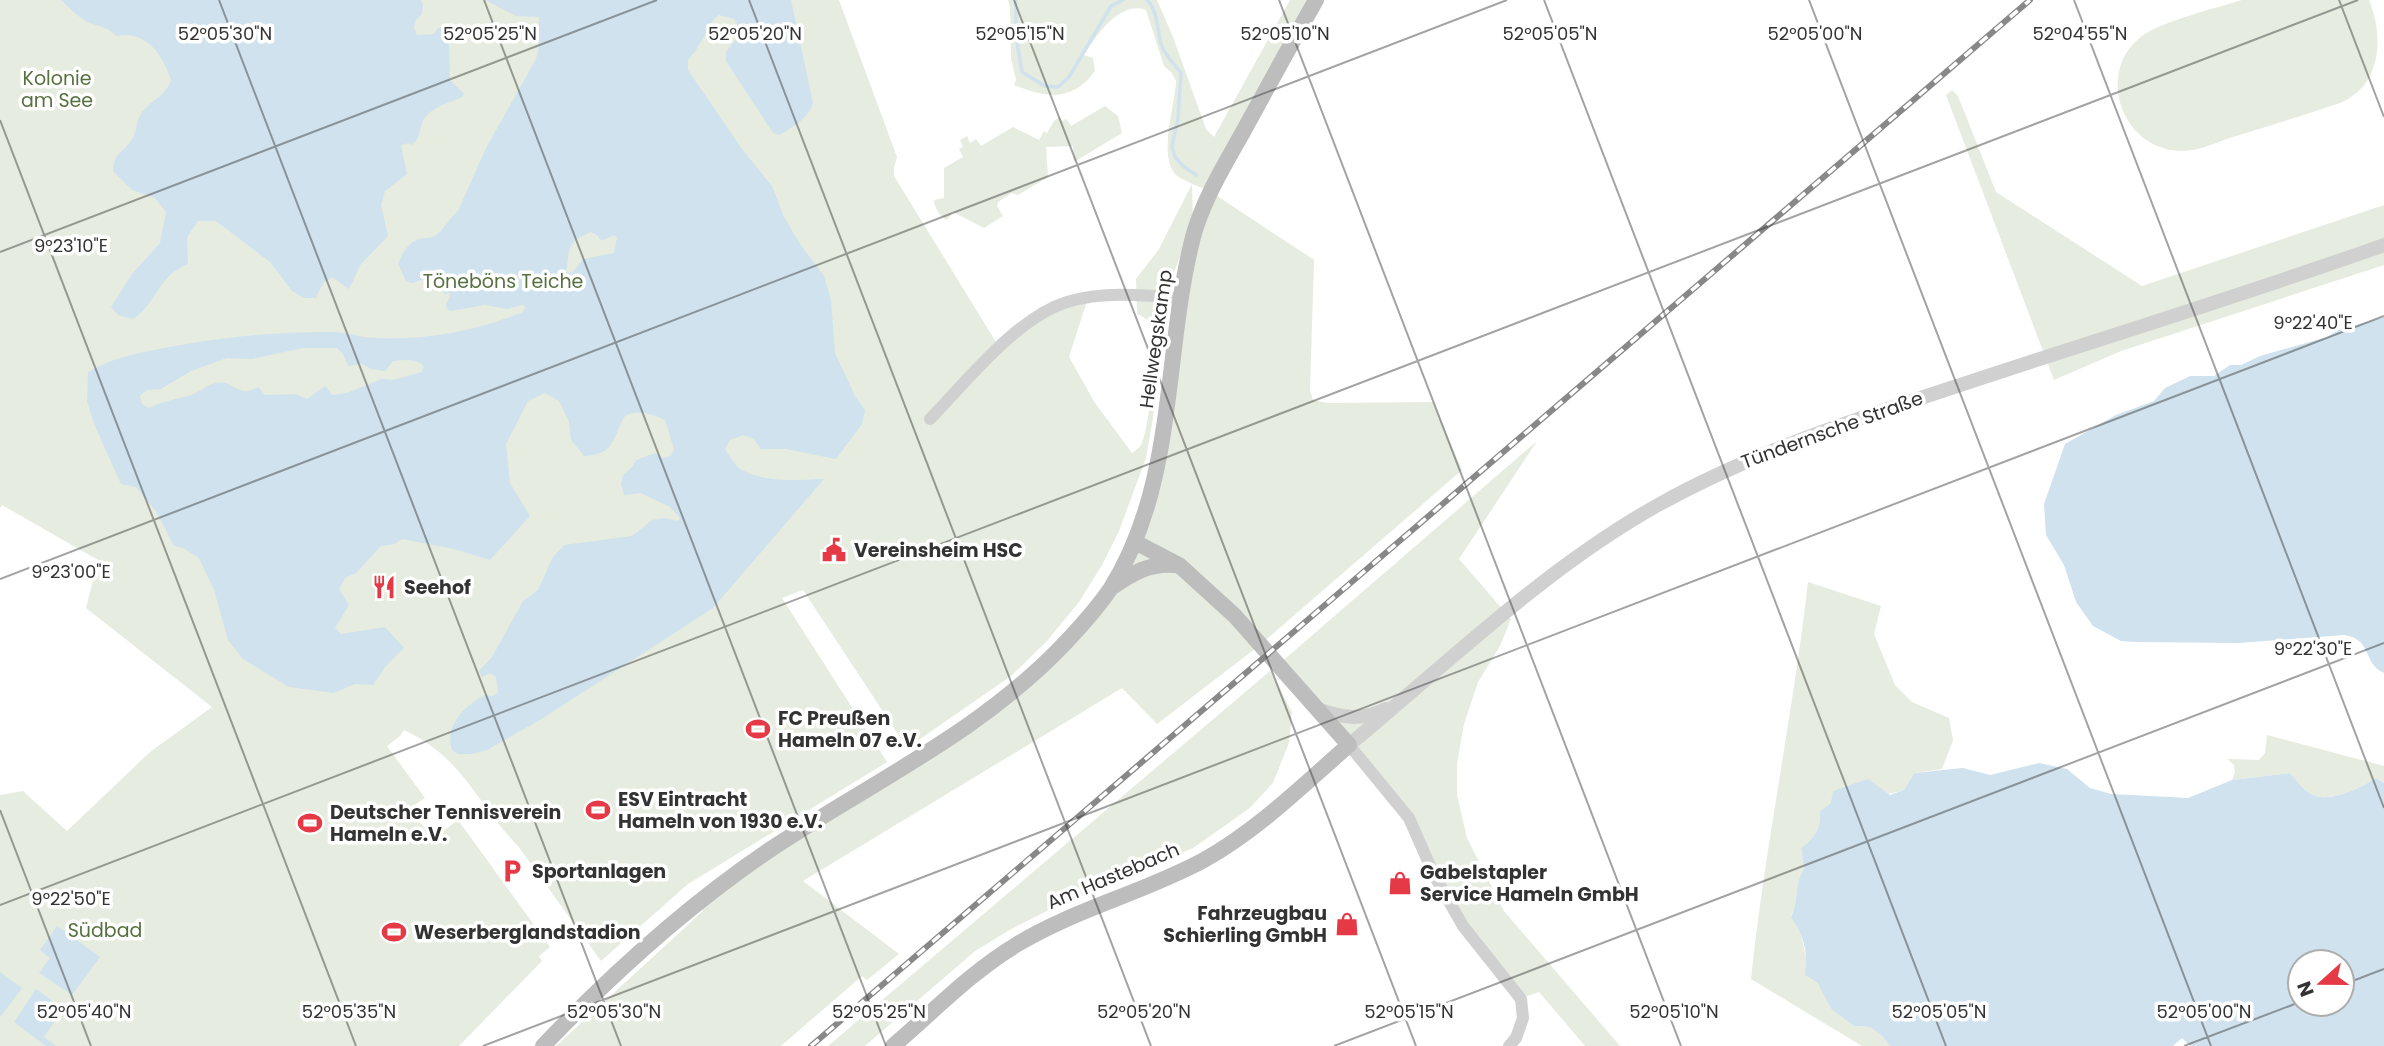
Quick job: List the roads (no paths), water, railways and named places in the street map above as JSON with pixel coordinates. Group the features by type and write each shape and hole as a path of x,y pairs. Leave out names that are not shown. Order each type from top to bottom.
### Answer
{"main road":[{"name":"Hellwegskamp","path":"543,1046 697,902 772,849 939,747 1023,684 1087,620 1110,588 1135,542 1153,489 1165,432 1179,298 1194,233 1211,191 1316,0"},
{"path":"1135,542 1179,565 1236,615 1349,745"},
{"path":"1110,588 1133,572 1147,567 1179,565"},
{"name":"Am Hastebach","path":"893,1046 1001,954 1059,921 1203,861 1267,817 1349,745"}],"street":[{"name":"Tündernsche Straße","path":"1349,745 1546,580 1609,534 1690,487 1742,462 1833,427 2384,245"},
{"path":"930,419 1007,340 1037,316 1068,302 1105,296 1179,298"},
{"path":"1318,709 1339,717 1355,719 1400,703"},
{"path":"1349,745 1409,818 1434,875 1463,926 1521,999 1523,1018 1516,1038 1509,1046"}],"water":[{"name":"Töneböns Teiche","path":"61,0 421,0 422,14 416,20 414,28 417,35 434,34 438,28 444,27 449,39 450,80 464,94 429,114 412,145 401,145 407,174 385,191 381,205 388,236 361,264 349,289 332,277 323,283 316,298 304,298 292,291 270,262 216,221 198,221 187,237 188,264 170,275 147,306 133,319 118,315 111,307 132,274 160,243 166,212 155,198 132,190 113,171 114,164 117,156 132,139 142,113 163,93 171,80 152,46 136,37 116,36 107,29 82,19"},
{"name":"Töneböns Teiche","path":"485,0 791,0 813,103 808,113 795,125 779,135 773,133 726,61 726,52 738,33 734,19 719,15 714,19 688,60 688,70 742,149 772,186 784,217 824,276 831,300 835,353 855,396 865,410 862,424 836,459 786,449 761,449 754,439 743,435 730,440 725,449 737,466 751,474 782,480 824,479 713,608 540,720 487,750 458,754 452,750 450,741 458,717 478,699 498,693 496,677 490,673 482,677 479,671 492,657 523,601 538,590 553,557 564,545 632,536 652,520 665,518 678,521 680,518 670,507 641,493 624,495 621,484 623,475 636,460 655,453 663,458 671,456 674,449 665,420 640,413 625,416 607,449 584,456 571,440 569,422 559,401 545,393 528,401 506,444 510,483 530,516 490,560 454,549 402,539 395,544 381,546 356,573 345,578 339,589 349,605 335,628 341,634 385,627 404,648 385,667 373,685 355,684 334,693 289,687 243,659 228,640 214,590 199,558 174,546 156,511 136,487 121,484 94,424 87,401 88,372 130,355 213,340 310,332 335,332 371,338 433,336 470,329 523,312 526,307 522,305 507,309 485,305 450,311 446,304 449,293 444,294 443,286 428,279 413,283 406,281 398,264 412,243 435,236 458,211 486,148 536,59 539,17 516,16","holes":["591,232 601,240 614,235 617,238 614,253 583,259 572,273 566,272 573,243","303,348 337,348 348,366 362,364 371,369 385,371 393,361 405,360 424,366 422,372 393,380 382,379 347,393 332,395 325,386 307,399 295,394 265,395 258,387 245,391 222,383 149,408 142,404 140,396 146,390 161,389 191,371 227,358 252,359"]},
{"path":"2384,317 2384,673 2377,669 2359,641 2344,635 2239,643 2136,642 2121,641 2093,626 2076,602 2064,565 2046,535 2044,504 2065,444 2116,415 2154,401 2165,388 2190,376 2214,376 2230,365 2241,365 2260,356"},
{"path":"2039,763 2067,769 2090,788 2111,794 2188,798 2232,780 2290,773 2305,790 2318,797 2344,794 2376,778 2384,783 2384,1046 2190,1046 2182,1038 2173,1046 1890,1046 1870,1027 1854,1026 1831,1009 1817,982 1805,975 1804,944 1791,917 1804,869 1801,848 1816,832 1820,811 1831,803 1833,791 1868,779 1890,795 1904,790 1914,773 1963,768 1990,775"},
{"path":"57,926 100,957 72,995 39,973 50,958 40,950"},
{"path":"0,972 22,988 1,1016 0,1015"},
{"path":"36,989 63,1009 44,1037 56,1046 46,1046 14,1022"}],"waterway":[{"path":"1016,0 1016,36 1022,72 1045,86 1058,87 1069,77 1111,6 1123,0"},
{"path":"1147,0 1155,15 1163,48 1181,73 1178,119 1172,146 1175,157 1196,175"}],"railway":[{"path":"811,1046 2030,0"}],"place":[{"name":"Vereinsheim HSC","path":"834,550"},
{"name":"Seehof","path":"384,587"},
{"name":"FC Preußen Hameln 07 e.V.","path":"758,729"},
{"name":"ESV Eintracht Hameln von 1930 e.V.","path":"598,810"},
{"name":"Deutscher Tennisverein Hameln e.V.","path":"310,823"},
{"name":"Sportanlagen","path":"512,871"},
{"name":"Gabelstapler Service Hameln GmbH","path":"1400,883"},
{"name":"Fahrzeugbau Schierling GmbH","path":"1347,924"},
{"name":"Weserberglandstadion","path":"394,932"}],"park label":[{"name":"Kolonie am See","path":"57,89"},
{"name":"Südbad","path":"105,930"}]}
